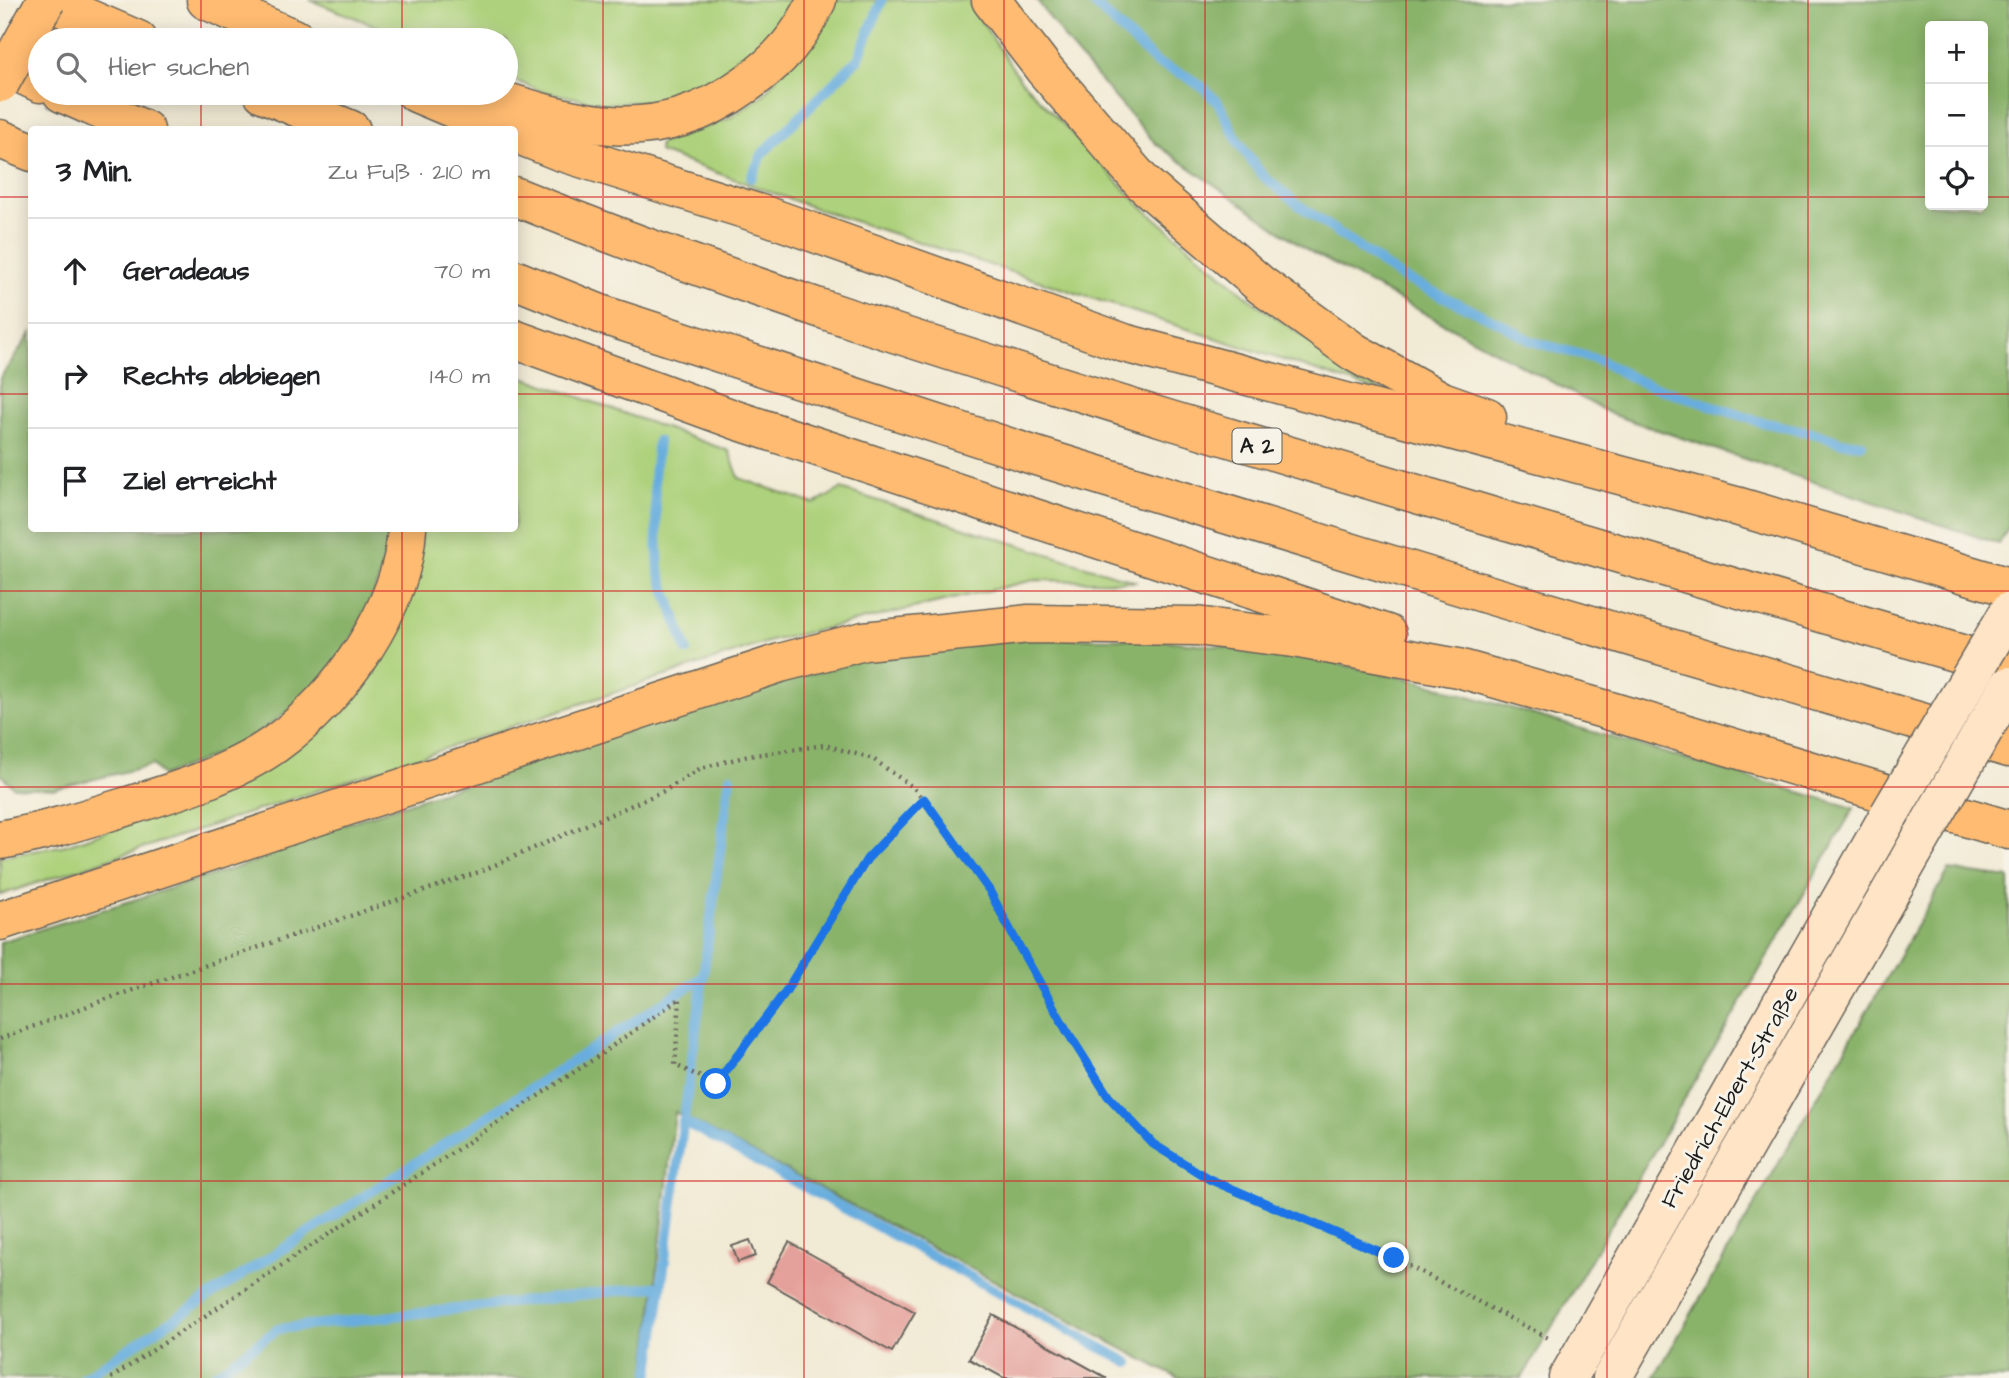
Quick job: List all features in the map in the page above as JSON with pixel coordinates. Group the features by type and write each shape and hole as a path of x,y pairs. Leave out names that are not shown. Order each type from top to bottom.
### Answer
{"highway":[{"path":"30,28 46,0 110,28"},
{"path":"206,0 269,28"},
{"path":"517,105 562,119 603,124 659,124 686,117 731,96 760,75 806,26 817,0"},
{"path":"991,0 1044,69 1143,183 1261,285 1354,352 1442,401 1736,506"},
{"path":"0,83 28,32"},
{"path":"0,64 28,77"},
{"path":"89,105 136,126"},
{"path":"292,105 341,126"},
{"path":"445,105 494,126"},
{"path":"518,136 559,151 767,216 1124,343 1736,506 2009,587"},
{"path":"0,139 28,150"},
{"name":"A 2","path":"518,197 798,301 1067,388 1332,469 2009,668"},
{"path":"518,281 603,315 1036,456 1493,596 2009,748"},
{"path":"518,340 736,420 1715,742"},
{"path":"0,840 166,794 225,771 275,744 318,706 357,660 390,603 406,549 407,532"},
{"path":"0,921 780,663 864,641 1029,624 1196,626 1294,638 1458,668 2009,830"}],"main road":[{"name":"Friedrich-Ebert-Straße","path":"1574,1367 1889,815 2009,612"},
{"name":"Friedrich-Ebert-Straße","path":"1612,1378 2009,686"}],"path":[{"path":"0,1040 101,1000 479,872 664,791 701,768 748,756 825,744 873,758 915,788 989,890 1067,1031 1108,1096 1153,1144 1209,1179 1394,1258 1574,1367"},
{"path":"111,1378 594,1059 680,998 676,1065 716,1084 786,991 867,859 924,799"}],"green space":[{"path":"310,0 800,0 757,59 689,99 605,104 541,91 518,82 518,28 381,28"},
{"path":"834,0 967,0 1020,79 1140,205 1255,303 1385,393 820,210 659,152 659,144 730,118 764,94"},
{"path":"1037,0 2009,0 2009,527 1999,544 1613,415 1309,251 1156,144 1073,50"},
{"path":"28,337 28,532 388,532 378,583 368,608 340,655 304,697 256,734 226,750 163,776 152,765 54,789 14,787 0,774 0,378"},
{"path":"518,375 729,451 739,478 814,504 841,489 1137,582 1034,580 771,641 0,895 0,857 66,845 141,819 331,720 371,673 406,606 419,532 518,532"},
{"path":"1017,638 1149,639 1288,653 1418,681 1854,808 1522,1378 1178,1378 675,1112 645,1378 0,1378 0,942 260,860 260,852 740,693 876,656"},
{"path":"1949,870 2009,878 2009,1378 1654,1378"}],"building":[{"path":"750,1240 756,1256 738,1262 732,1246"},
{"path":"789,1242 915,1312 892,1352 767,1282"},
{"path":"993,1315 1107,1378 1004,1378 969,1359"}],"waterway":[{"path":"751,178 763,153 858,59 882,0"},
{"path":"1090,0 1157,63 1186,76 1205,89 1219,104 1240,145 1263,176 1296,203 1399,276 1500,323 1531,341 1599,360 1638,381 1757,421 1817,434 1840,442 1862,444"},
{"path":"658,441 654,478 659,571 687,651"},
{"path":"649,1378 730,777"},
{"path":"83,1378 703,977"},
{"path":"683,1121 1129,1363"},
{"path":"210,1378 278,1329 661,1286"}],"route":[{"path":"716,1084 786,991 867,859 924,799 989,890 1067,1031 1108,1096 1153,1144 1209,1179 1394,1258"}]}
